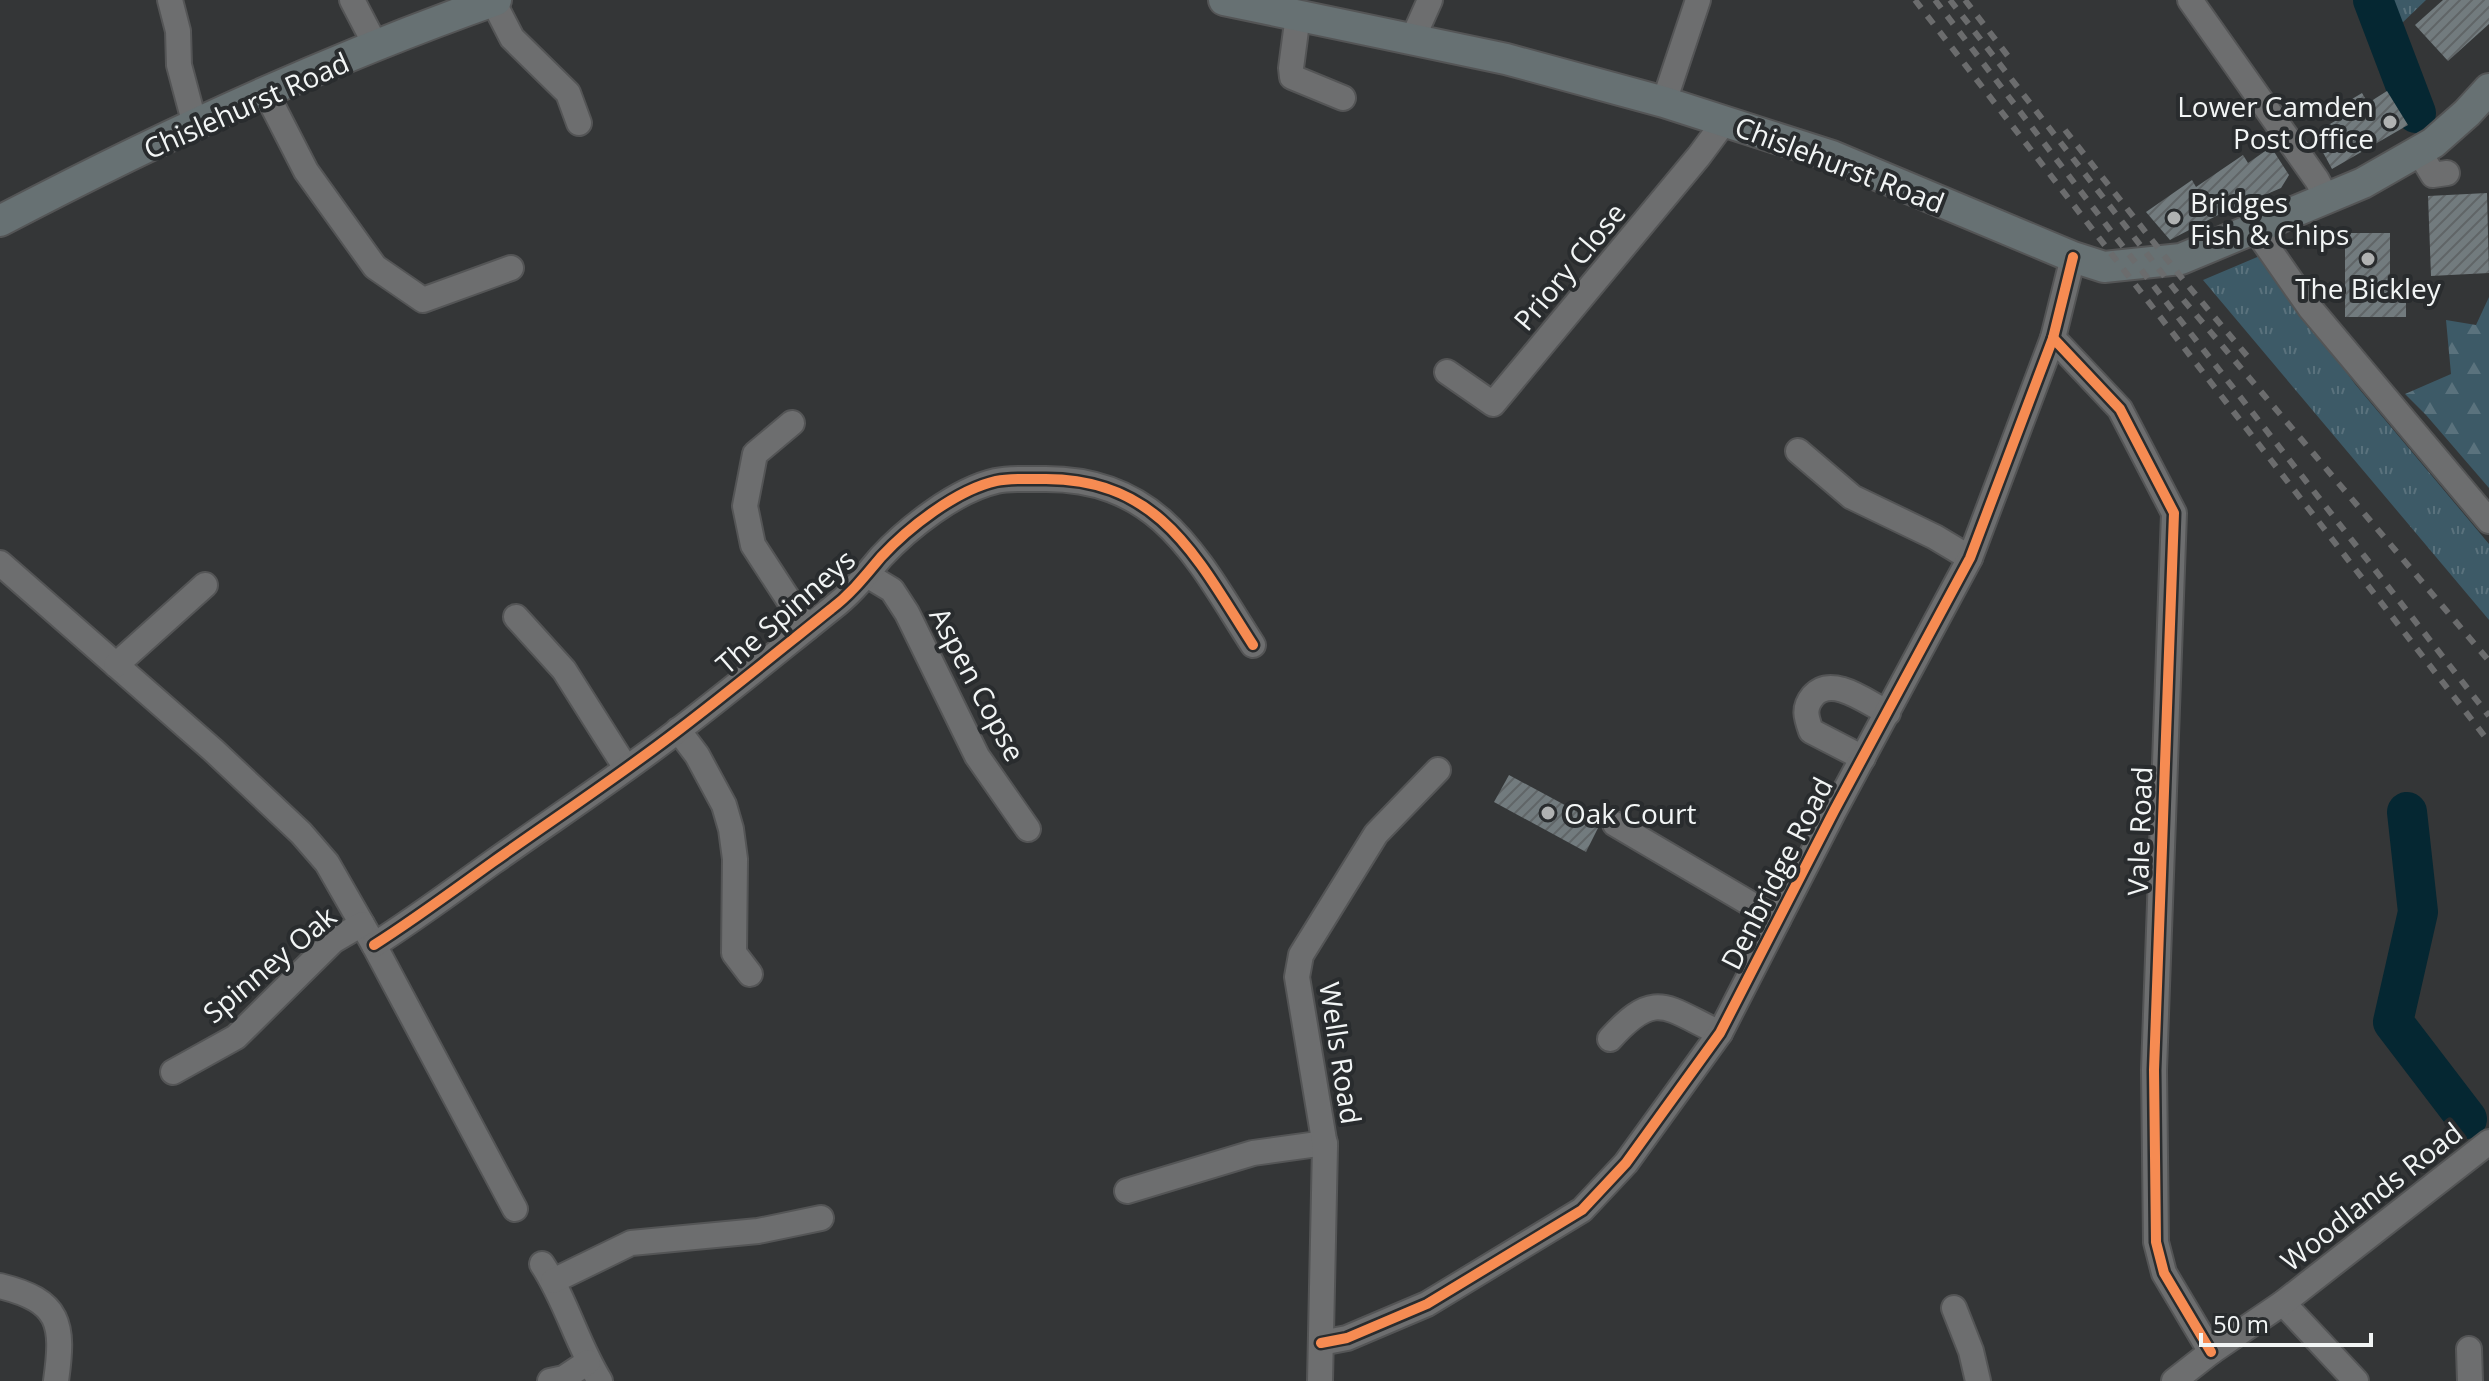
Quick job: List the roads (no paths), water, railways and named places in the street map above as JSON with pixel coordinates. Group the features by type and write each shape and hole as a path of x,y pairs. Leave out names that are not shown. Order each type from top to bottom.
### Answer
{"main road":[{"name":"Chislehurst Road","path":"1224,0 1506,59 1664,102 1832,156 2073,257 2104,267 2181,259 2363,183 2425,147 2488,94"},
{"name":"Chislehurst Road","path":"0,221 266,93 488,2"}],"street":[{"path":"170,0 178,31 179,65 195,125"},
{"path":"352,0 376,46"},
{"path":"1413,38 1430,0"},
{"path":"1664,102 1698,0"},
{"path":"2190,0 2317,180 2327,199"},
{"path":"488,2 512,38 568,93 579,123"},
{"path":"1298,15 1292,77 1343,98"},
{"path":"266,93 306,171 375,267 423,300 511,268"},
{"name":"Priory Close","path":"1447,372 1493,404 1725,121"},
{"path":"2425,147 2433,175 2447,173"},
{"path":"2255,229 2310,308 2489,521"},
{"name":"Denbridge Road","path":"1321,1343 1347,1338 1427,1304 1582,1210 1626,1163 1720,1033 1970,558 2053,338 2073,257"},
{"name":"Vale Road","path":"2053,338 2120,409 2174,513 2154,1070 2156,1242 2164,1273 2211,1352"},
{"name":"The Spinneys","path":"792,423 755,454 745,506 753,545 807,628"},
{"path":"1798,451 1852,497 1935,537 1970,558"},
{"name":"The Spinneys","path":"368,935 626,768 678,730 851,593 904,535 935,511 980,486 1017,479 1066,479 1091,483 1142,505 1174,530 1193,552 1253,645"},
{"path":"0,563 213,750 301,833 327,863 515,1209"},
{"name":"Aspen Copse","path":"867,575 892,590 903,606 977,756 1028,829"},
{"path":"116,665 205,585"},
{"path":"516,617 564,670 626,768"},
{"path":"1863,758 1811,731 1805,716 1807,703 1818,691 1833,687 1888,713"},
{"path":"678,730 697,755 724,805 735,859 734,953 750,974"},
{"name":"Wells Road","path":"1321,1343 1325,1143 1297,977 1301,955 1376,834 1438,770"},
{"path":"1615,824 1778,920"},
{"name":"Spinney Oak","path":"173,1072 236,1037 333,941 368,935"},
{"path":"1610,1039 1630,1017 1652,1006 1668,1008 1720,1033"},
{"name":"Woodlands Road","path":"2174,1381 2283,1303 2489,1142"},
{"path":"1127,1191 1253,1153 1325,1143"},
{"path":"550,1381 594,1371 547,1273 631,1243 758,1231 821,1218"},
{"path":"0,1286 37,1298 56,1322 60,1338 56,1381"},
{"path":"2283,1303 2356,1381"},
{"path":"1954,1308 1971,1351 1978,1381"},
{"path":"1320,1381 1321,1343"},
{"path":"2469,1349 2470,1381"}],"waterway":[{"path":"2373,0 2416,113"},
{"path":"2407,812 2418,912 2393,1022 2467,1119"}],"railway":[{"path":"1915,0 2489,742"},
{"path":"1935,0 2489,716"},
{"path":"1950,0 2175,290 2489,661"},
{"path":"1965,0 2011,60"},
{"path":"2065,130 2248,357"}],"place":[{"name":"Lower Camden Post Office","path":"2390,122"},
{"name":"Bridges Fish & Chips","path":"2174,218"},
{"name":"The Bickley","path":"2368,259"},
{"name":"Oak Court","path":"1548,813"}]}
